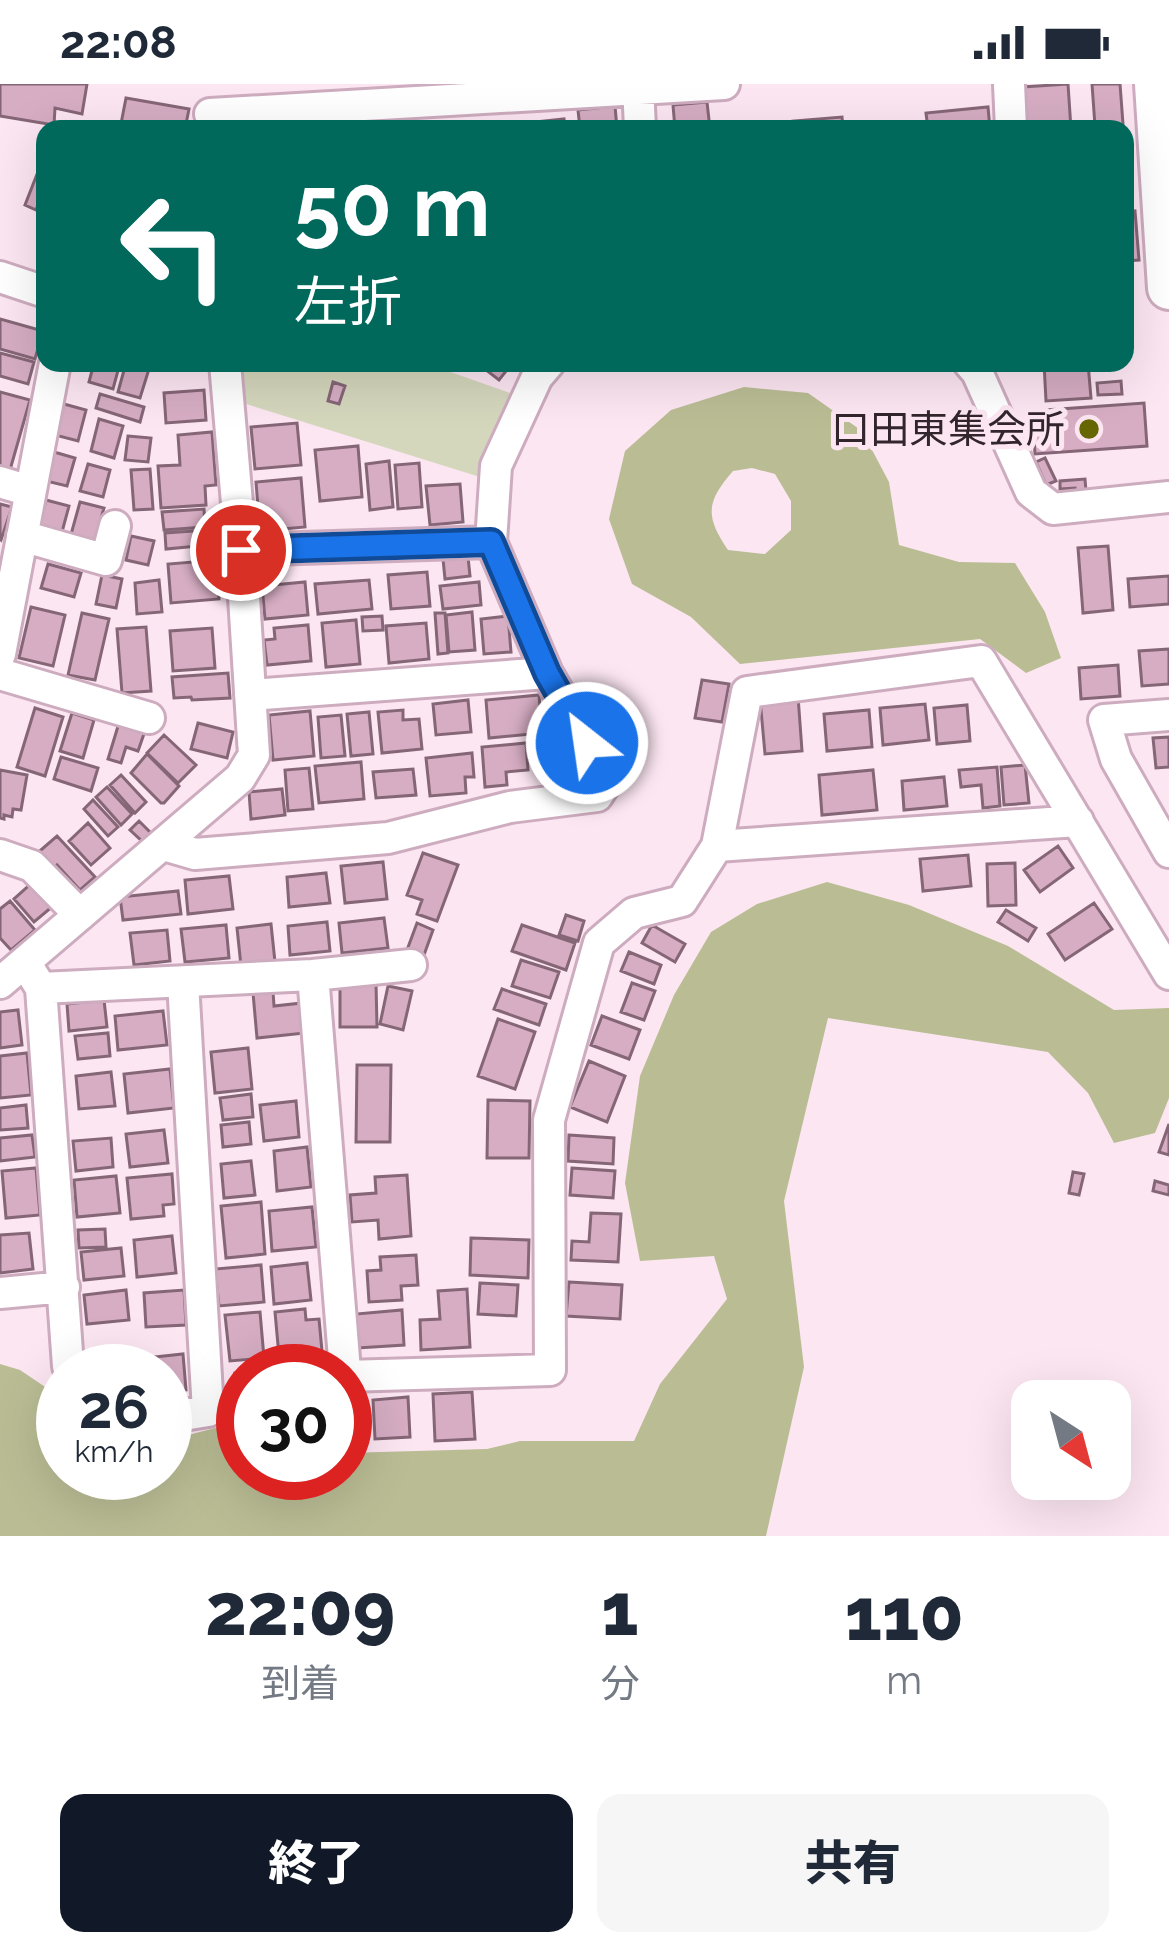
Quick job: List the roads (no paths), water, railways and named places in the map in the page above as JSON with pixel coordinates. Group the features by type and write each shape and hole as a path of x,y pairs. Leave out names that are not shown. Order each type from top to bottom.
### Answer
{"street":[{"path":"212,109 724,84"},
{"path":"1009,84 1011,120"},
{"path":"1156,84 1169,288"},
{"path":"639,87 640,120"},
{"path":"0,278 36,289"},
{"path":"0,654 22,536 15,487 52,372"},
{"path":"67,1344 33,975 80,915 240,778 254,754 226,372"},
{"path":"164,844 195,854 388,838 509,807 597,796 608,779 547,673 491,542 496,466 541,372"},
{"path":"981,372 1031,492 1052,509 1169,497"},
{"path":"22,536 106,560 115,526"},
{"path":"241,550 491,542"},
{"path":"372,1375 550,1370 549,1120 599,944 634,913 682,901 717,846 747,692 981,661 1169,974"},
{"path":"250,695 547,673"},
{"path":"0,674 149,718"},
{"path":"1169,715 1104,721 1116,759 1169,852"},
{"path":"717,846 1078,821"},
{"path":"0,855 32,866 80,915"},
{"path":"0,983 33,975 183,982 411,965"},
{"path":"313,975 343,1344"},
{"path":"183,982 208,1411 192,1414"},
{"path":"0,1292 64,1287"}],"place":[{"name":"口田東集会所","path":"1089,429"}]}
